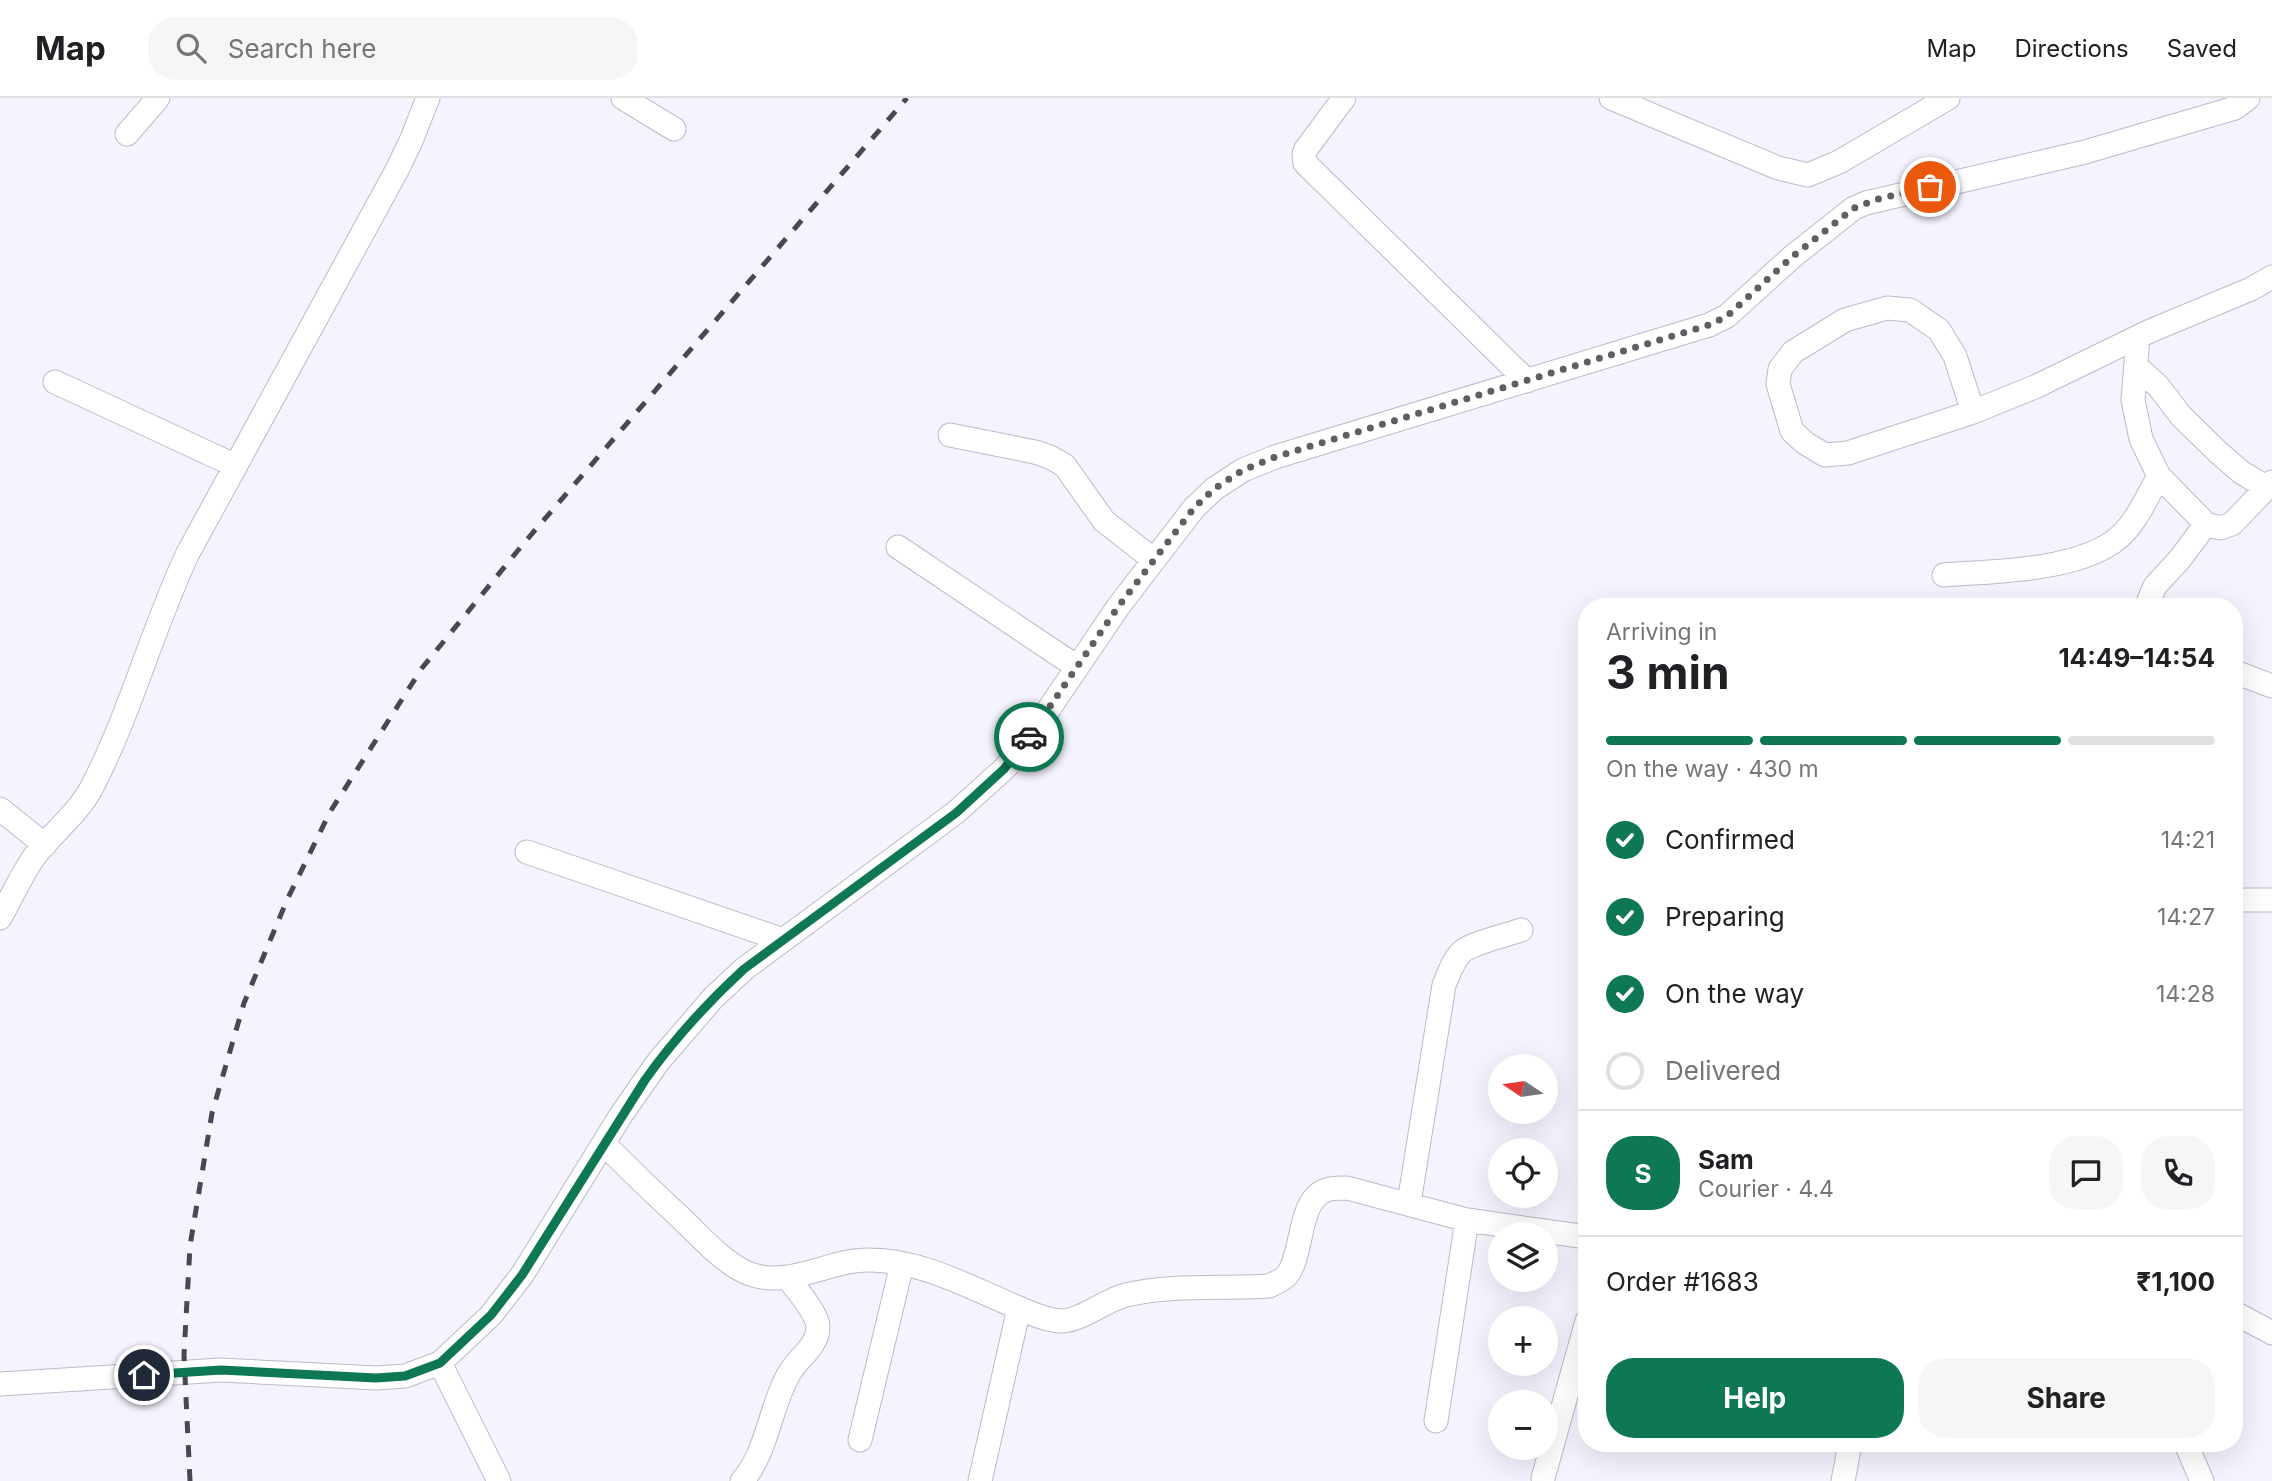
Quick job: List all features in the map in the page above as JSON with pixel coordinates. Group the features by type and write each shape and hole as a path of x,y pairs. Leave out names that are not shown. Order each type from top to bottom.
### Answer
{"street":[{"path":"127,134 158,98"},
{"path":"0,918 39,852 92,788 122,719 173,584 397,170 428,98"},
{"path":"623,98 674,129"},
{"path":"1344,98 1306,149 1305,163 1527,381"},
{"path":"1611,98 1778,168 1808,175 1839,162 1948,98"},
{"path":"0,1384 221,1370 376,1378 405,1376 440,1363 491,1315 522,1275 658,1062 691,1022 744,969 956,813 985,788 1019,753 1153,560 1194,508 1214,489 1243,470 1275,457 1709,325 1727,316 1792,257 1854,208 1866,203 2085,152 2235,107 2248,98"},
{"path":"1973,412 1955,356 1939,330 1909,310 1887,308 1845,320 1793,352 1780,369 1778,384 1793,431 1825,456 1848,453 1973,412 2037,386 2272,277"},
{"path":"2136,366 2158,386 2181,416 2218,453 2241,472 2269,485 2232,524 2220,527 2206,524 2159,476 2141,439 2133,400 2138,337"},
{"path":"55,382 236,466"},
{"path":"950,435 1035,452 1058,461 1104,521 1153,560"},
{"path":"1944,575 2042,567 2090,555 2115,541 2135,519 2159,476"},
{"path":"2150,598 2155,586 2180,559 2206,524"},
{"path":"898,547 1077,667"},
{"path":"2243,675 2272,686"},
{"path":"0,809 39,852"},
{"path":"527,852 783,940"},
{"path":"2245,900 2272,900"},
{"path":"1409,1203 1444,985 1455,960 1464,950 1521,930"},
{"path":"604,1144 727,1260 747,1273 787,1277 819,1268 869,1260 902,1264 927,1270 1019,1308 1061,1321 1075,1318 1122,1296 1151,1290 1269,1286 1288,1274 1293,1265 1307,1210 1321,1192 1331,1189 1347,1188 1467,1220 1578,1236"},
{"path":"1436,1422 1467,1220"},
{"path":"860,1440 902,1264"},
{"path":"742,1481 754,1463 790,1371 808,1350 818,1330 817,1320 787,1277"},
{"path":"980,1481 1019,1308"},
{"path":"2243,1317 2272,1332"},
{"path":"1542,1478 1578,1352"},
{"path":"440,1363 499,1481"},
{"path":"1843,1481 1848,1452"},
{"path":"2189,1452 2202,1481"}],"railway":[{"path":"190,1481 184,1355 190,1246 212,1113 244,1003 287,900 330,812 422,668 524,543 907,98"}],"way so far":[{"path":"1029,737 1118,607 1178,527 1214,489 1243,470 1275,457 1709,325 1727,316 1792,257 1854,208 1878,199 1930,187"}],"route":[{"path":"144,1375 221,1370 376,1378 405,1376 440,1363 491,1315 522,1275 645,1080 713,998 744,969 956,813 1004,769 1029,737"}]}
